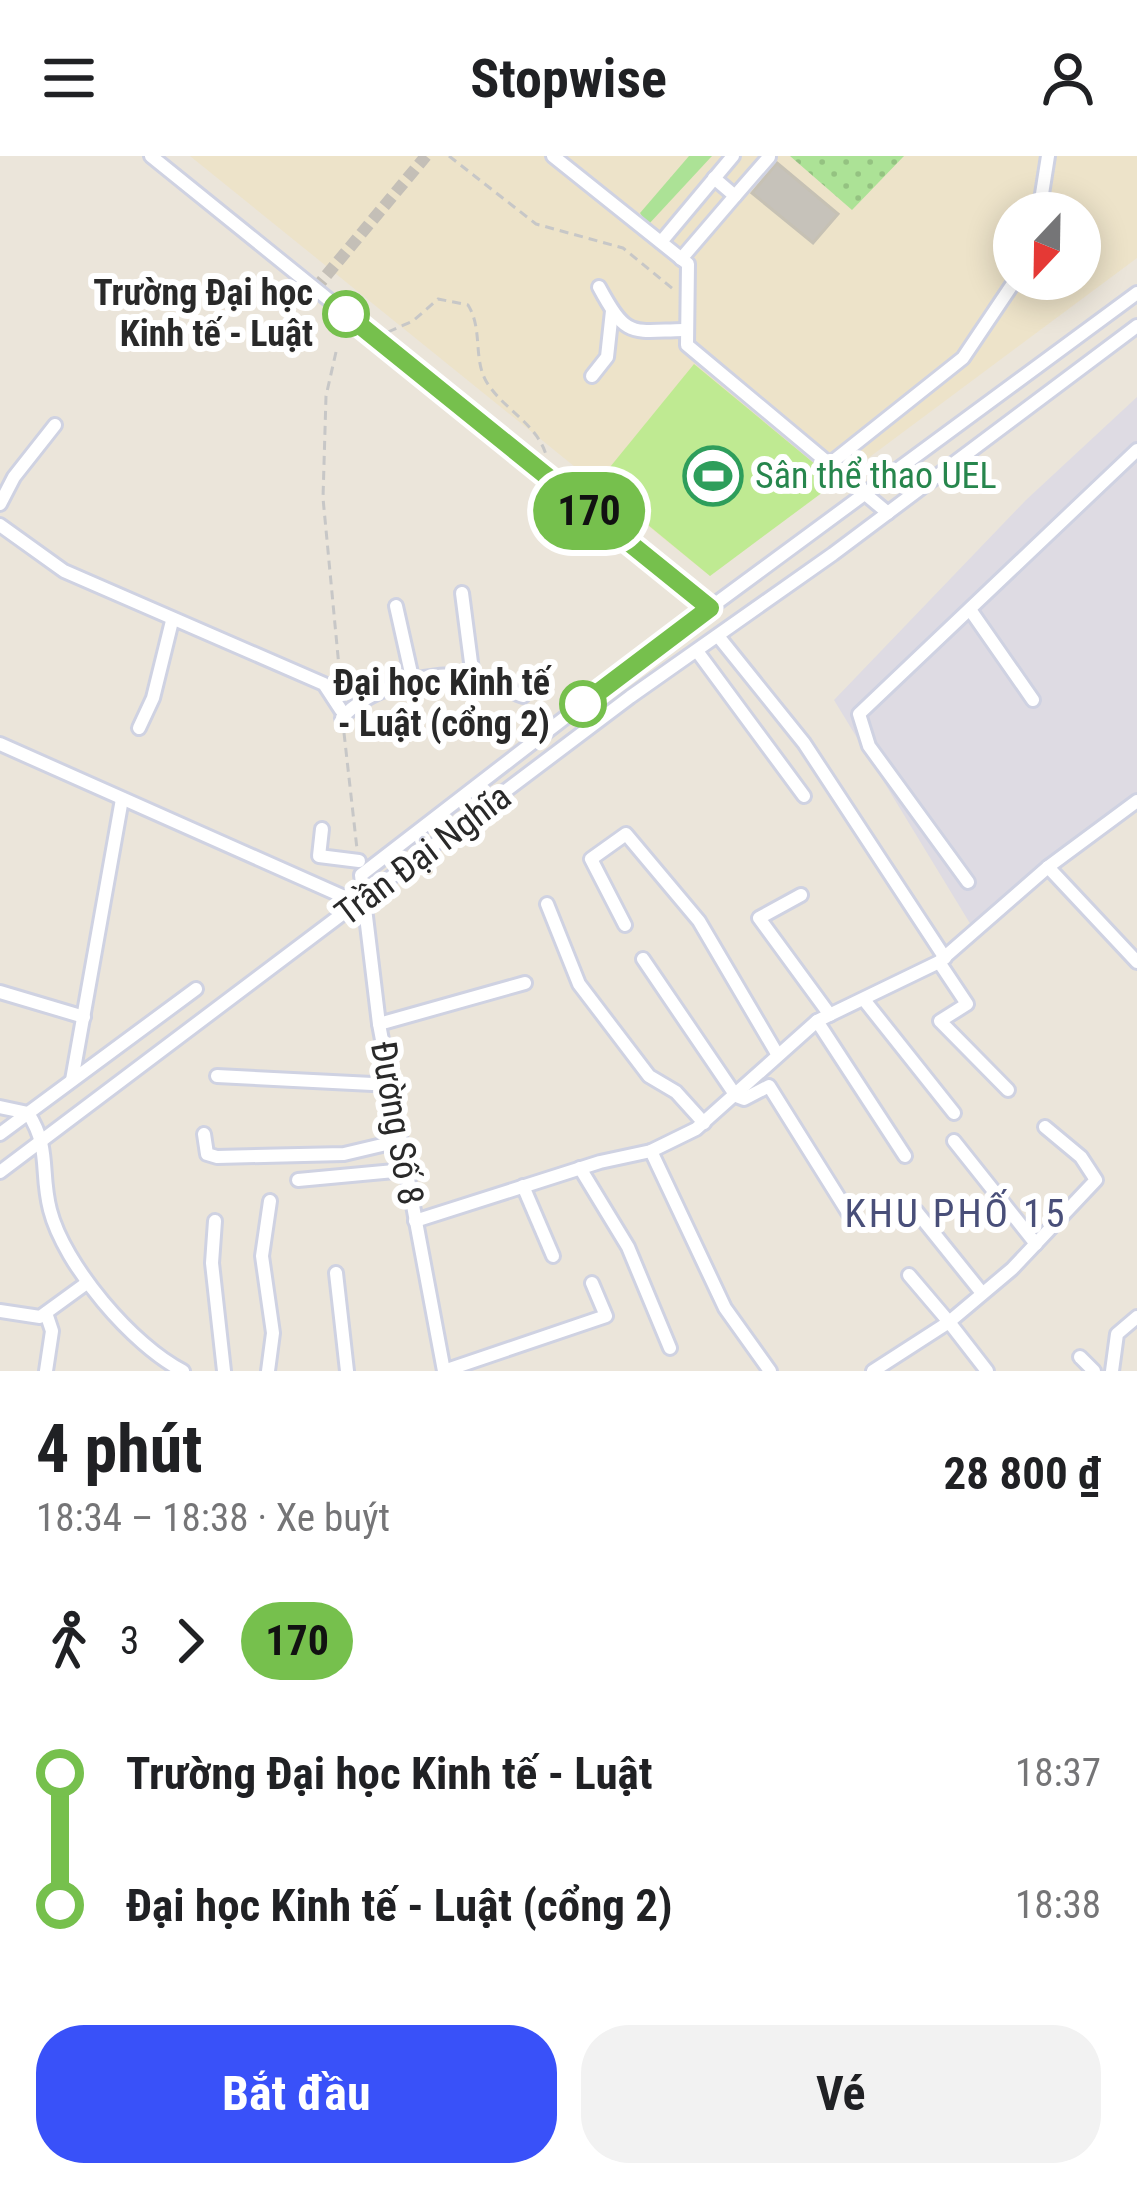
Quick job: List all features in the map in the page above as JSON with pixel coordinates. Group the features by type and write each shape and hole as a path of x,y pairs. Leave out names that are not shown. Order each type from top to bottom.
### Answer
{"street":[{"path":"151,156 710,608"},
{"path":"553,156 688,264 683,330 687,345 888,513"},
{"path":"661,242 733,156"},
{"path":"1042,192 1048,156"},
{"path":"681,259 769,157"},
{"path":"714,178 735,196"},
{"path":"599,287 612,310 634,332 652,336 683,330"},
{"name":"Trần Đại Nghĩa","path":"360,868 1137,293"},
{"path":"831,463 963,358 1002,300"},
{"path":"592,376 607,356 612,310"},
{"name":"Trần Đại Nghĩa","path":"0,1172 646,686 1137,326"},
{"path":"0,504 14,477 55,425"},
{"path":"968,882 869,746 859,714 1137,450"},
{"path":"0,525 64,571 324,684 341,714 413,682 473,678 524,696"},
{"path":"462,593 473,678"},
{"path":"396,605 413,682"},
{"path":"971,611 1034,700"},
{"path":"139,728 153,698 172,621"},
{"path":"718,636 804,743 942,960 967,1004 940,1021 1008,1090"},
{"path":"697,651 805,796"},
{"path":"633,665 646,686"},
{"path":"0,744 360,904"},
{"path":"72,1081 122,799"},
{"path":"415,1221 580,1168 651,1151 704,1123 776,1052 823,1018 942,960 1048,867 1137,801"},
{"path":"322,830 319,856 360,868"},
{"path":"626,925 591,859 626,834 699,921 776,1052"},
{"path":"1048,867 1137,962"},
{"name":"Đường Số 8","path":"360,868 360,904 399,1141 443,1371"},
{"path":"801,895 759,918 905,1156"},
{"path":"547,904 579,985 649,1076 676,1092 704,1123"},
{"path":"643,959 736,1096 743,1100 770,1087 848,1214"},
{"path":"380,1024 525,982"},
{"path":"0,1134 196,988"},
{"path":"0,992 84,1016"},
{"path":"865,1001 953,1114"},
{"path":"217,1076 392,1085"},
{"path":"0,1107 28,1113 45,1139 50,1212 84,1285 159,1359 183,1371"},
{"path":"875,1370 950,1322 1036,1244 1096,1177 1045,1127"},
{"path":"204,1134 207,1154 217,1157 344,1154 399,1141"},
{"path":"954,1141 1036,1244"},
{"path":"651,1151 725,1308 770,1371"},
{"path":"580,1168 628,1247 670,1348"},
{"path":"298,1180 405,1170"},
{"path":"523,1186 553,1256"},
{"path":"268,1371 273,1333 262,1256 270,1201"},
{"path":"916,1211 982,1293"},
{"path":"215,1220 212,1263 224,1371"},
{"path":"336,1273 347,1371"},
{"path":"909,1275 987,1371"},
{"path":"443,1371 606,1316 592,1283"},
{"path":"0,1311 40,1317 84,1285"},
{"path":"46,1312 52,1331 46,1371"},
{"path":"1112,1371 1117,1334 1137,1317"},
{"path":"1080,1357 1094,1371"}],"path":[{"path":"449,156 536,224 623,248 648,263 685,304"},
{"path":"363,328 398,330 438,299 468,305 480,332 484,378 539,436 552,481"},
{"path":"336,352 326,396 323,498 360,868"}],"shaded area":[{"name":"Trường Đại học Kinh tế - Luật","path":"190,156 1137,156 1137,258 1101,285 1101,192 993,192 993,300 1081,300 710,576"},
{"path":"1137,397 1137,800 974,930 834,700 1026,500"}],"green space":[{"path":"689,156 712,156 648,225 640,213"},
{"path":"790,156 904,156 852,210"},
{"name":"Sân thể thao UEL","path":"694,364 821,469 827,489 710,576 597,483"}],"building":[{"path":"777,163 838,214 813,243 752,193"}],"tunnel":[{"path":"315,289 426,156"}],"bus line":[{"name":"170","path":"346,314 710,608 583,704"}],"place":[{"name":"Trường Đại học Kinh tế - Luật","path":"346,314"},
{"name":"Sân thể thao UEL","path":"713,476"},
{"name":"Đại học Kinh tế - Luật (cổng 2)","path":"583,704"}],"district":[{"name":"KHU PHỐ 15","path":"956,1214"}]}
